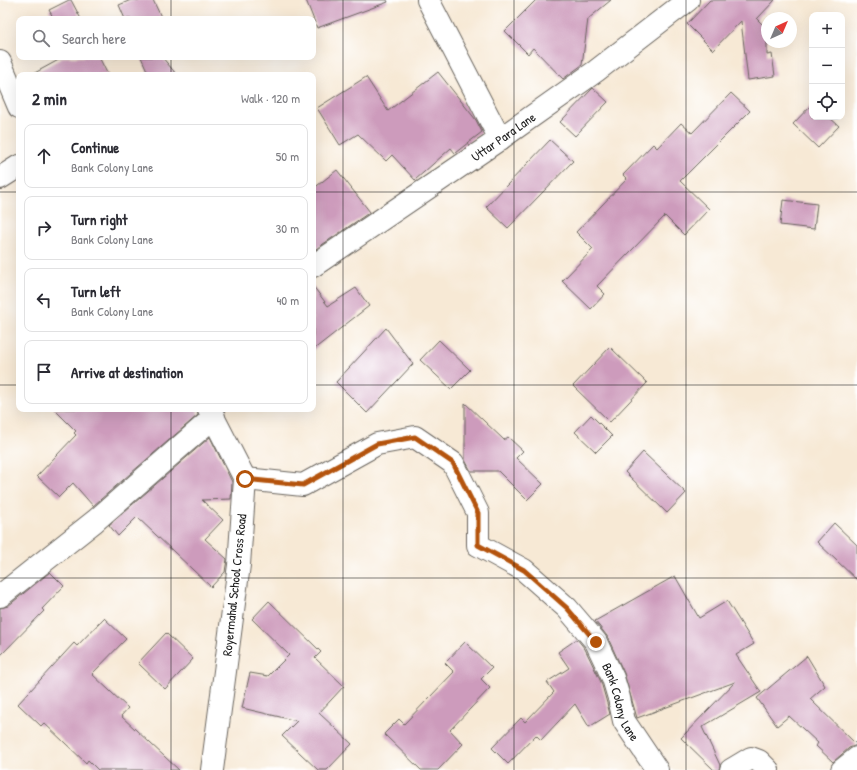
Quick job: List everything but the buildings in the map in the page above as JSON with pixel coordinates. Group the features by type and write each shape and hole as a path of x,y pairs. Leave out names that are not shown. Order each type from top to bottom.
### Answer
{"street":[{"path":"428,0 500,139"},
{"name":"Uttar Para Lane","path":"316,264 500,139 596,71 688,0"},
{"path":"0,62 16,100"},
{"path":"0,178 16,168"},
{"path":"0,596 95,520 212,413 245,479"},
{"name":"Bank Colony Lane","path":"245,479 303,485 377,444 415,437 453,463 478,513 478,545 524,570 567,608 596,642 613,678 624,721 651,768"},
{"name":"Royermahal School Cross Road","path":"212,770 238,565 245,479"},
{"path":"731,770 751,758 760,761 768,770"},
{"path":"842,770 857,758"}],"route":[{"path":"245,479 303,485 377,444 415,437 453,463 478,513 478,545 524,570 567,608 596,642"}]}
